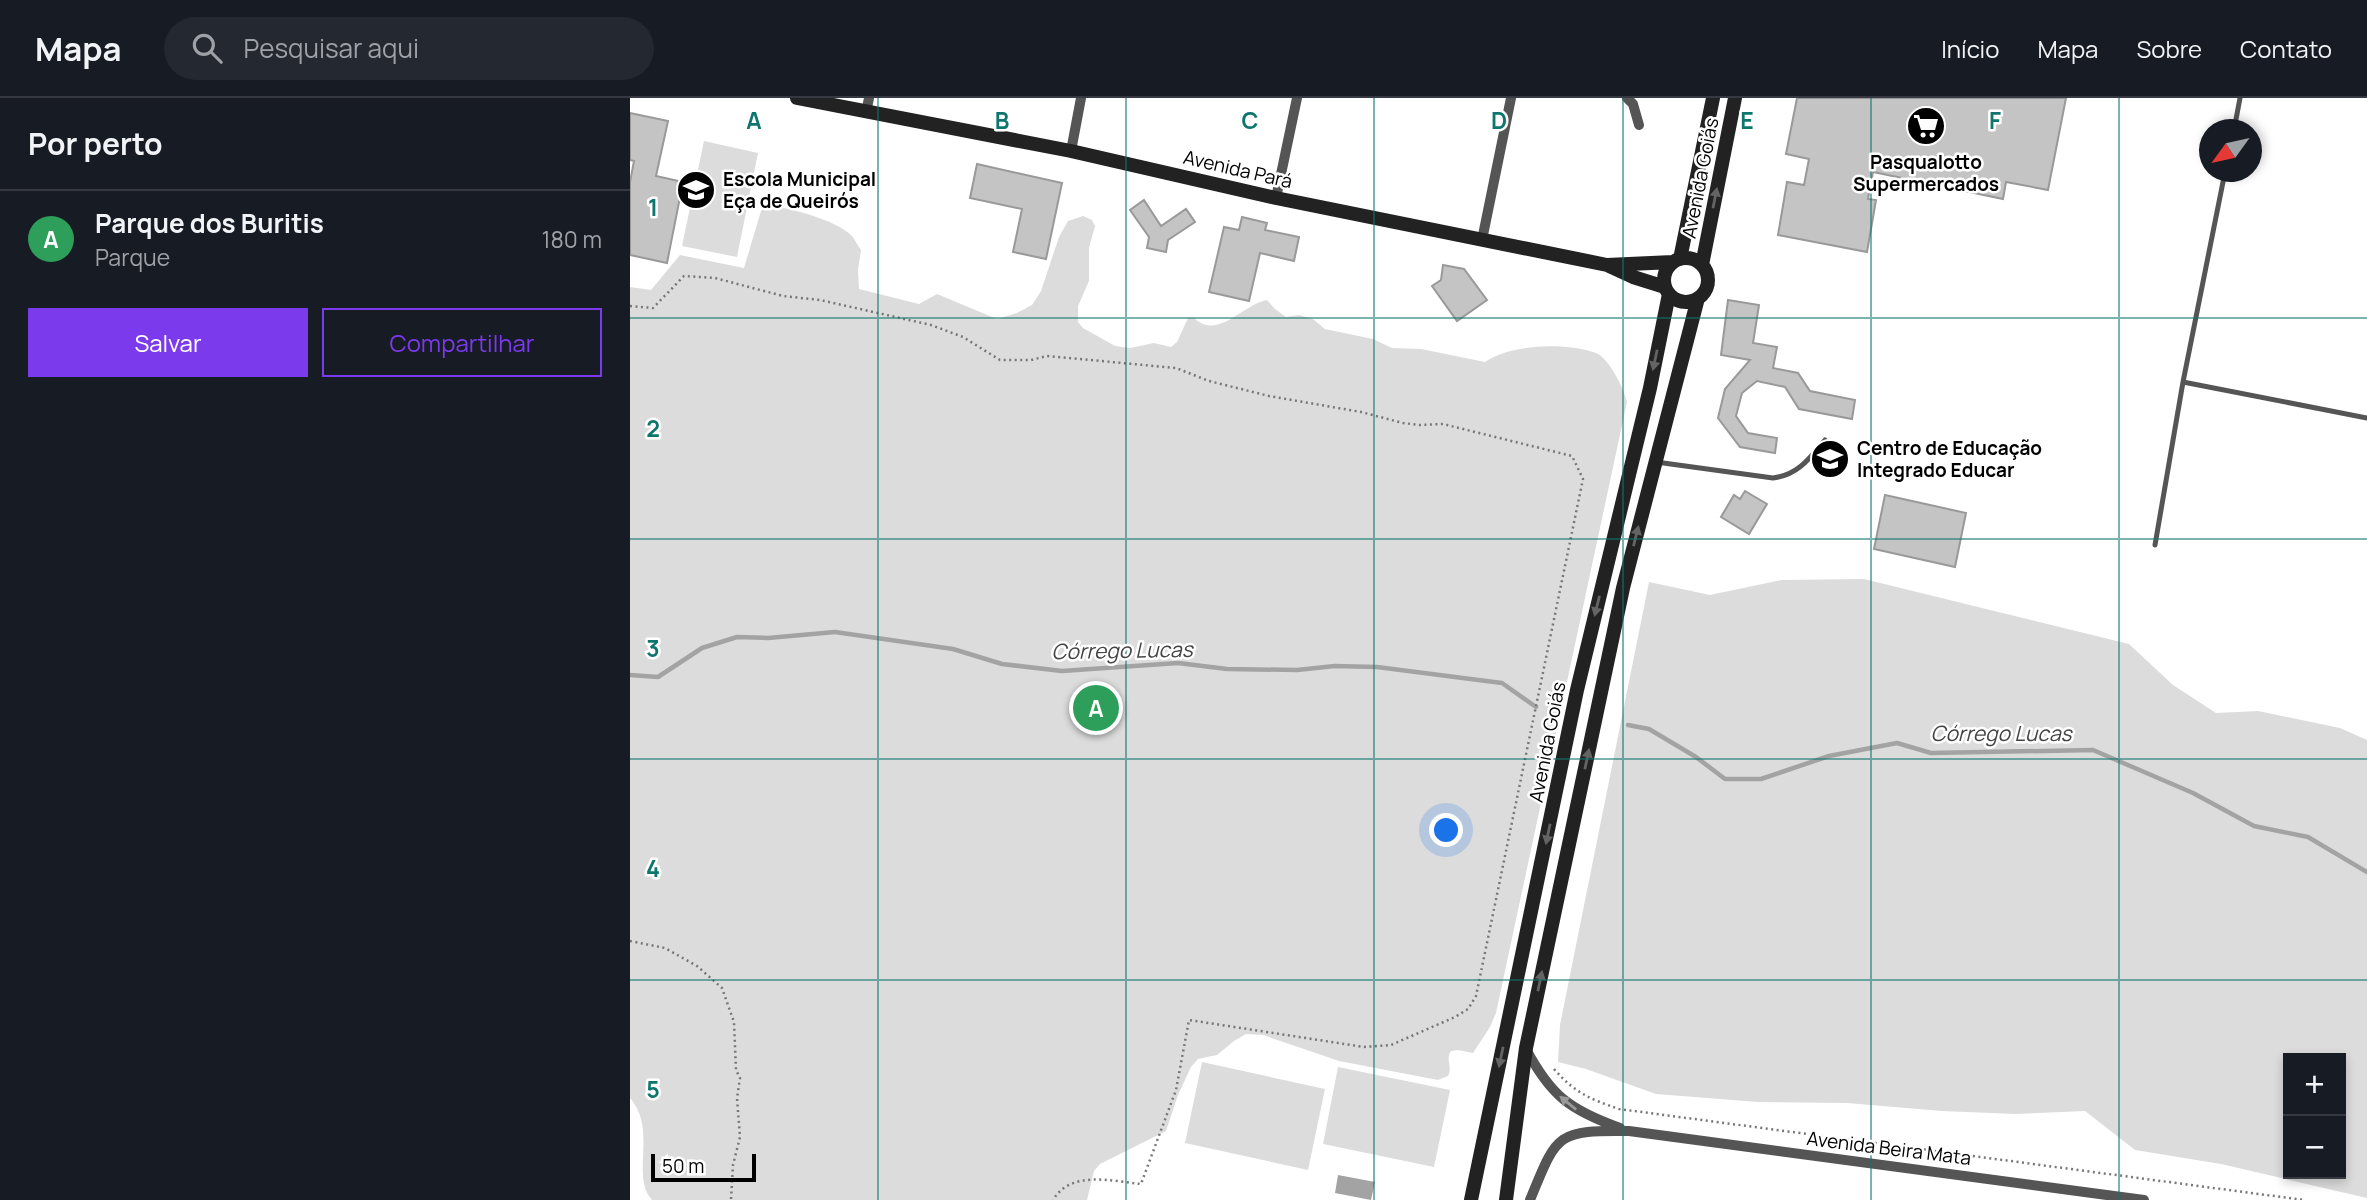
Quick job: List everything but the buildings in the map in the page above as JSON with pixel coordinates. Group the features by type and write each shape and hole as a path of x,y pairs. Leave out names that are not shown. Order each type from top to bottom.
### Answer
{"main road":[{"name":"Avenida Pará","path":"797,98 867,105 1276,198 1607,265 1676,260"},
{"name":"Avenida Goiás","path":"1676,260 1713,98"},
{"name":"Avenida Goiás","path":"1702,265 1735,98"},
{"path":"1506,1200 1526,1048 1620,602 1698,298 1707,287 1708,279 1702,265 1692,259 1676,260 1665,272 1667,290"},
{"path":"1607,265 1667,290 1679,301 1698,298"},
{"name":"Avenida Goiás","path":"1471,1200 1577,690 1650,388 1667,290"}],"street":[{"path":"1071,151 1082,98"},
{"path":"1276,198 1297,98"},
{"path":"1482,240 1511,98"},
{"path":"1628,98 1633,104 1639,125"},
{"name":"Avenida Beira Mata","path":"1526,1048 1546,1082 1577,1111 1629,1131"},
{"name":"Avenida Beira Mata","path":"1530,1200 1555,1147 1563,1138 1583,1132 1629,1131 2144,1200"}],"lane":[{"path":"2236,119 2240,98"},
{"path":"2155,545 2183,382 2223,182"},
{"path":"2183,382 2367,418"},
{"path":"1655,462 1773,478 1786,477 1798,471 1825,440"}],"path":[{"path":"630,306 653,309 684,276 715,278 783,296 820,300 932,325 963,337 1000,360 1031,360 1047,356 1176,368 1209,381 1269,396 1368,413 1403,423 1443,424 1572,456 1583,479 1476,996 1468,1009 1391,1045 1377,1047 1189,1020 1176,1090 1141,1184 1080,1179 1059,1190 1053,1200"},
{"path":"630,941 665,948 697,966 722,988 734,1022 736,1070 740,1078 737,1098 740,1137 733,1165 731,1200"},
{"path":"1547,1061 1571,1088 1589,1099 1619,1110 2304,1200"}],"shaded area":[{"path":"704,141 758,153 737,257 682,246"},
{"path":"766,205 798,211 824,220 852,236 861,250 859,289 919,304 937,294 997,319 1032,305 1041,291 1059,237 1068,221 1083,216 1092,220 1095,226 1089,248 1089,281 1078,306 1078,322 1083,328 1115,346 1130,348 1154,343 1171,347 1177,342 1188,318 1193,317 1202,324 1221,324 1267,300 1286,317 1299,315 1313,319 1325,329 1373,339 1392,348 1421,349 1485,362 1509,351 1524,348 1570,347 1596,353 1611,367 1627,402 1496,1013 1473,1053 1451,1051 1448,1076 1438,1080 1339,1061 1263,1035 1246,1034 1217,1055 1198,1059 1191,1067 1178,1095 1166,1131 1100,1164 1094,1171 1087,1200 652,1200 643,1178 642,1124 630,1098 630,287 651,290 680,255 744,268 761,211"},
{"path":"1864,579 2129,644 2173,685 2216,713 2258,711 2340,728 2367,740 2367,1198 2285,1179 2346,1179 2346,1053 2283,1053 2283,1178 2221,1164 2135,1150 2085,1111 2015,1114 1847,1103 1758,1102 1656,1094 1558,1062 1560,1025 1649,582 1710,595 1781,580"},
{"path":"1202,1062 1325,1089 1308,1170 1185,1143"},
{"path":"1338,1067 1450,1090 1434,1167 1323,1144"},
{"path":"1338,1175 1375,1182 1371,1200 1335,1193"}],"waterway":[{"name":"Córrego Lucas","path":"630,675 658,677 702,648 737,637 768,638 835,632 953,649 1002,664 1062,671 1178,663 1227,669 1377,667 1502,683 1536,707"},
{"name":"Córrego Lucas","path":"1628,725 1649,729 1696,757 1725,779 1761,779 1829,756 1897,743 1931,753 2093,750 2193,793 2254,826 2308,837 2367,872"}],"place":[{"name":"Pasqualotto Supermercados","path":"1926,126"},
{"name":"Escola Municipal Eça de Queirós","path":"696,190"},
{"name":"Centro de Educação Integrado Educar","path":"1830,459"},
{"name":"Parque dos Buritis","path":"1096,708"}]}
